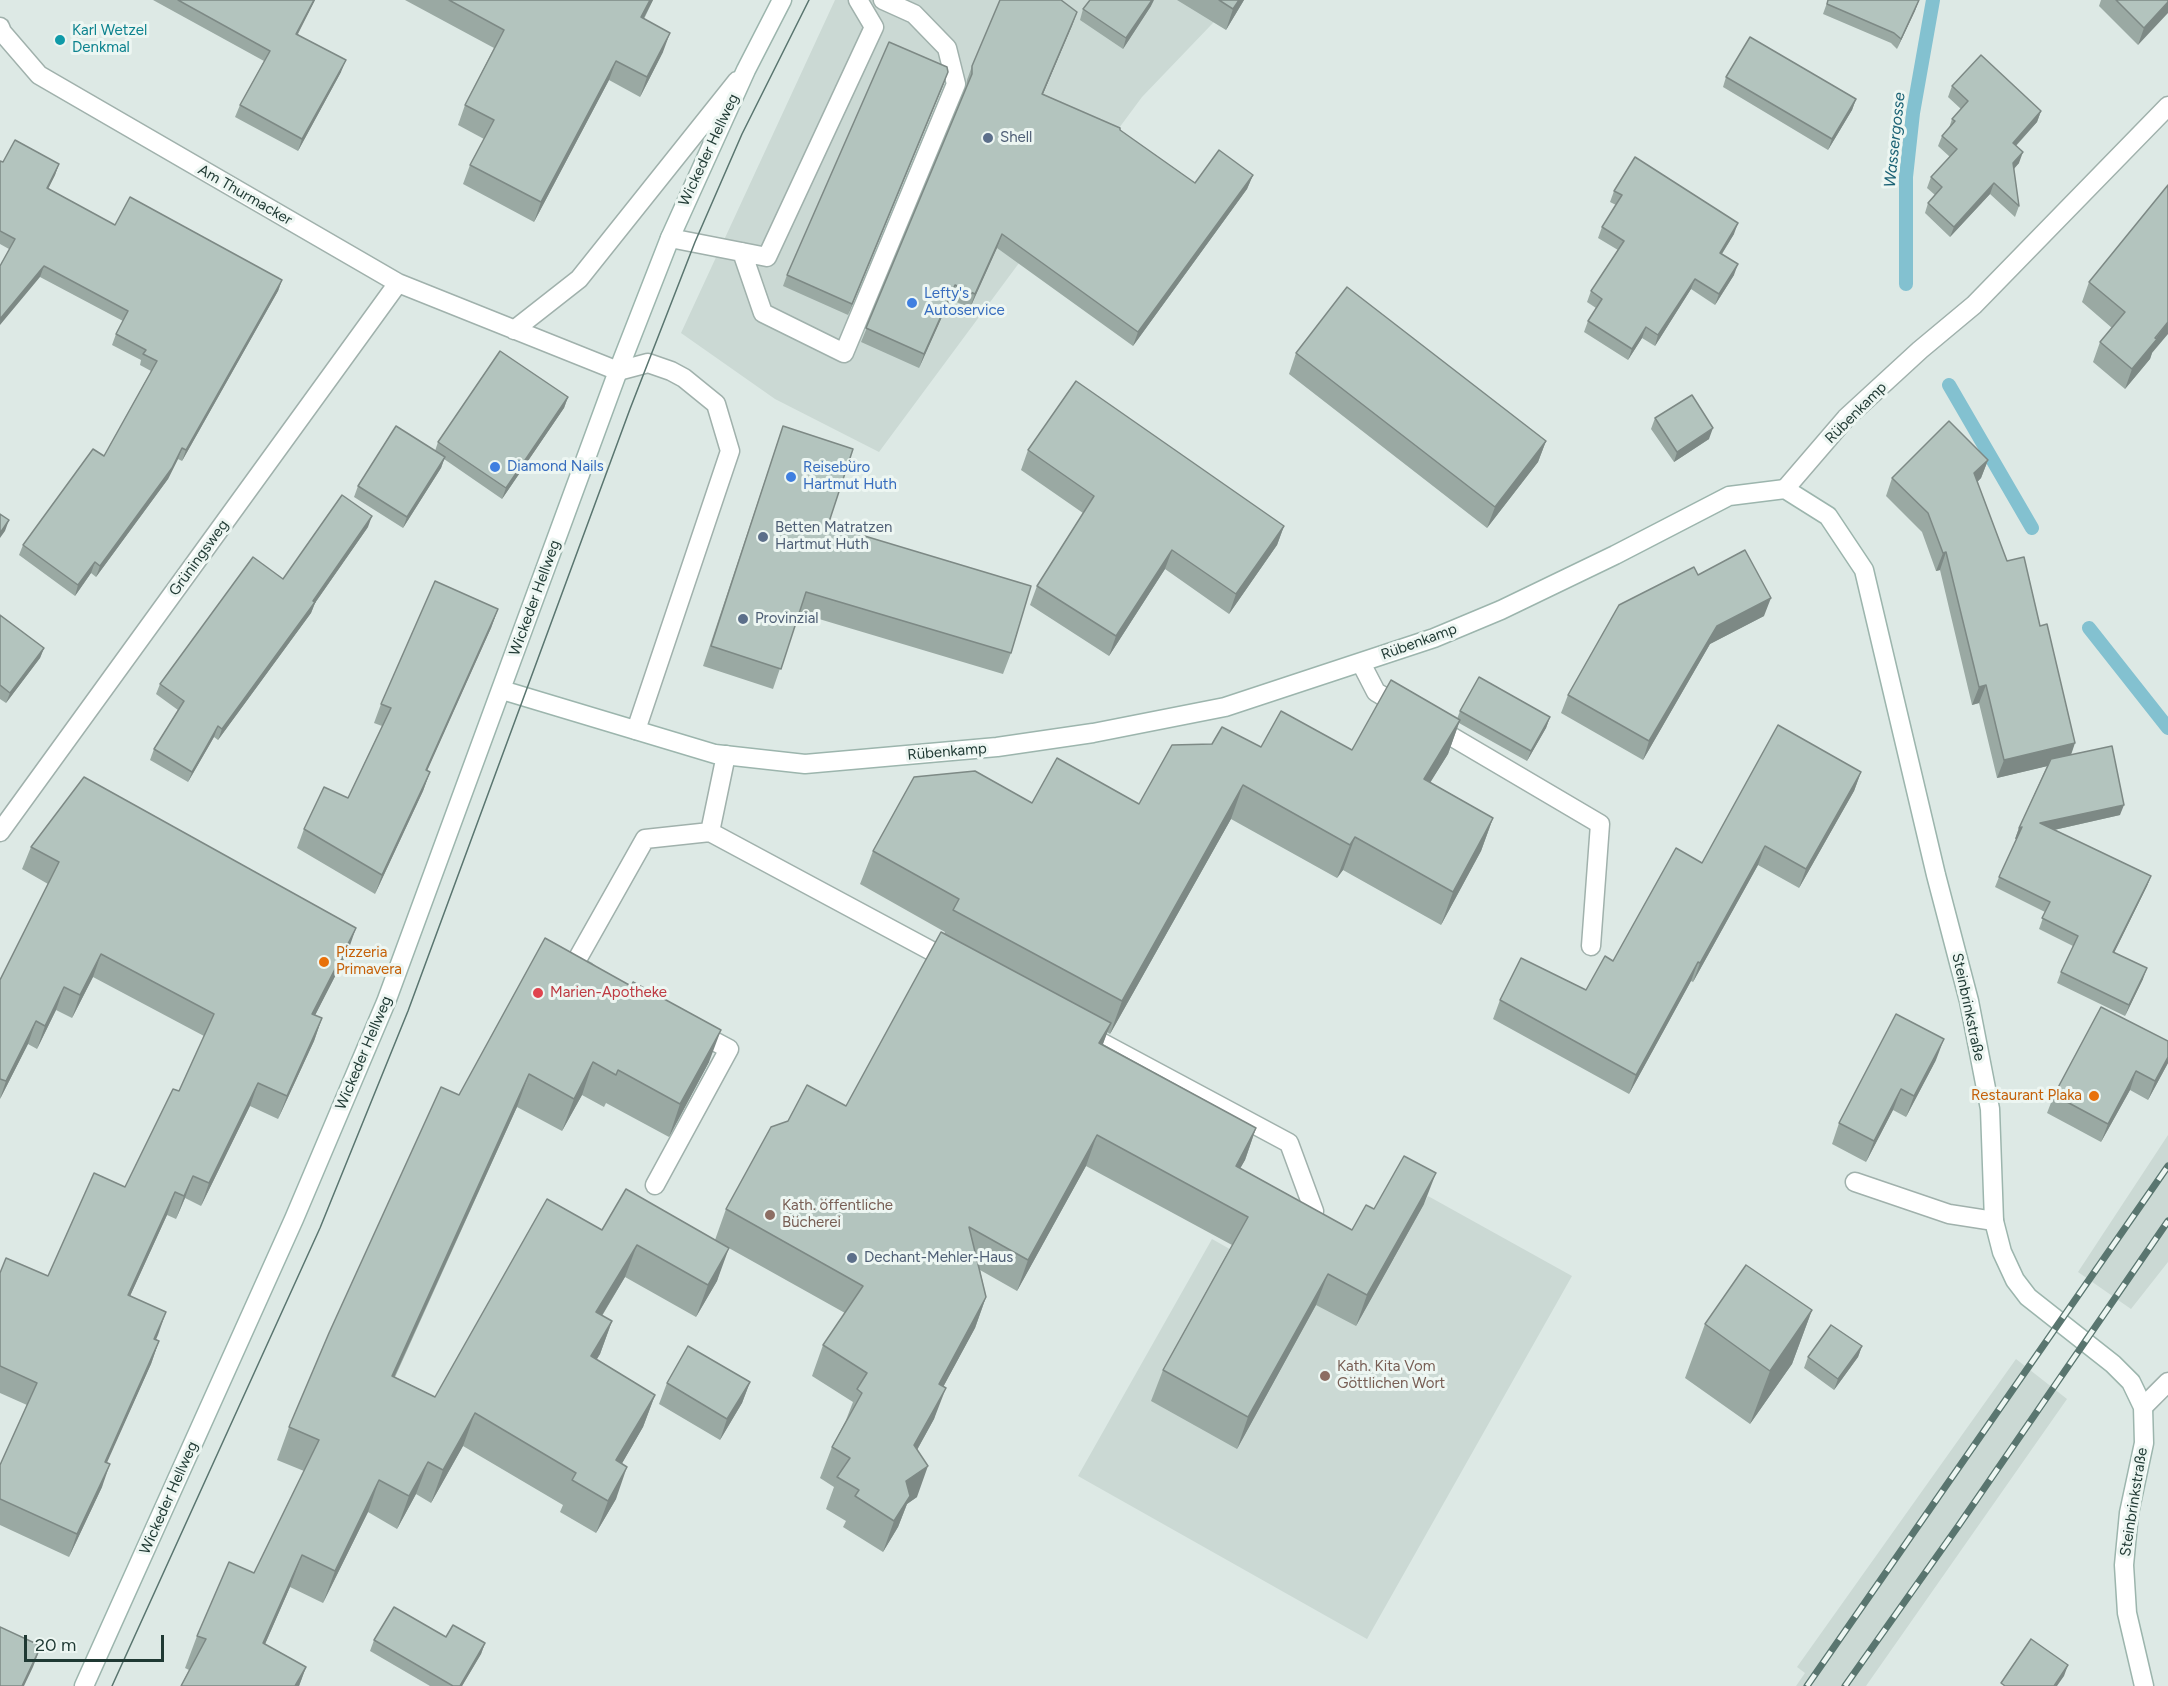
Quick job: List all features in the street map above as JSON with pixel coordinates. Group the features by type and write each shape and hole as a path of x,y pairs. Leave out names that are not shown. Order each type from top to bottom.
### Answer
{"street":[{"name":"Wickeder Hellweg","path":"84,1686 294,1219 386,1002 618,371 670,238 746,70 782,0"},
{"path":"670,238 767,257 874,27 858,0"},
{"path":"742,252 764,313 844,353 956,84 947,48 914,14 883,0"},
{"name":"Am Thurmacker","path":"1,31 39,75 398,283 618,371"},
{"path":"514,330 579,279 746,70"},
{"name":"Rübenkamp","path":"502,690 715,754 805,764 997,747 1093,733 1225,707 1434,638 1615,555 1729,496 1785,489 1846,418 1974,304 2168,106"},
{"name":"Grüningsweg","path":"0,832 398,283"},
{"path":"618,371 648,363 684,378 716,404 730,451 636,730"},
{"name":"Steinbrinkstraße","path":"1785,489 1828,516 1864,570 1936,875 1969,1001 1990,1109 1994,1221 2002,1252 2015,1280 2028,1297 2113,1364 2131,1382 2143,1407 2144,1443 2129,1513 2124,1565 2127,1613 2144,1686"},
{"path":"1361,663 1376,692 1600,824 1591,946"},
{"path":"710,832 726,755"},
{"path":"604,981 574,965 645,839 710,832 970,971"},
{"path":"1063,1022 1289,1143 1314,1211"},
{"path":"655,1185 729,1049 684,1025"},
{"path":"1855,1182 1949,1214 1994,1221"},
{"path":"2143,1407 2168,1382"}],"shaded area":[{"path":"835,0 1235,0 1142,97 879,452 775,399 681,333"},
{"path":"2168,1135 2168,1262 2131,1309 2078,1272"},
{"name":"Kath. Kita Vom Göttlichen Wort","path":"1428,1196 1572,1276 1367,1639 1078,1476 1212,1239 1235,1252 1354,1236 1394,1258"},
{"path":"2016,1359 2067,1399 1866,1686 1796,1686 1805,1673 1797,1667"}],"building":[{"path":"178,0 314,0 296,34 346,60 302,139 240,105 270,51"},
{"path":"449,0 650,0 641,17 670,33 647,77 616,61 541,202 470,165 494,120 465,105 504,30"},
{"path":"1000,0 1061,0 1077,12 1042,94 1120,128 1195,183 1219,150 1253,175 1138,332 1002,234 975,294 955,285 924,354 866,328 972,74 972,66"},
{"path":"1090,0 1152,0 1126,38 1083,9"},
{"path":"1219,0 1239,0 1233,9"},
{"path":"1828,0 1919,0 1901,39 1894,33 1827,4"},
{"path":"2116,0 2168,0 2168,2 2144,28"},
{"path":"1750,37 1856,99 1832,139 1726,77"},
{"path":"889,42 947,67 948,72 852,304 787,275"},
{"path":"1981,55 2041,111 2013,143 2023,152 2013,163 2019,206 1994,183 1954,227 1928,203 1942,187 1931,177 1957,149 1942,136 1955,121 1952,119 1968,101 1952,86"},
{"path":"15,140 59,164 47,188 115,225 130,197 282,280 186,450 182,448 172,468 100,566 95,562 78,585 23,545 93,449 104,456 157,361 143,354 146,350 116,334 128,311 44,266 0,319 0,266 15,239 0,231 0,161 3,162"},
{"path":"1635,157 1738,223 1720,253 1738,264 1719,294 1695,279 1658,335 1646,327 1632,349 1588,321 1602,299 1591,291 1624,241 1602,227 1622,195 1614,191"},
{"path":"2168,185 2168,322 2132,369 2100,342 2125,312 2089,282"},
{"path":"1347,287 1546,441 1495,507 1296,353"},
{"path":"500,351 568,397 506,488 438,442"},
{"path":"1076,381 1284,526 1236,594 1172,550 1116,636 1037,586 1094,496 1028,450"},
{"path":"1692,395 1713,428 1677,452 1655,418"},
{"path":"1949,421 1988,460 1974,473 2007,561 2024,557 2040,626 2047,624 2075,743 2004,760 1986,685 1979,687 1946,552 1943,553 1928,513 1892,478"},
{"path":"396,426 445,457 407,517 358,486"},
{"path":"783,426 853,449 828,525 1031,586 1011,653 806,592 781,669 711,646"},
{"path":"342,495 372,516 313,601 315,602 222,729 218,726 192,772 154,749 184,701 160,684 253,557 283,579"},
{"path":"0,514 9,520 0,533"},
{"path":"1745,550 1771,598 1717,626 1649,741 1568,695 1619,605 1694,567 1698,575"},
{"path":"435,581 498,609 426,770 430,772 382,875 304,829 324,787 348,798 391,708 381,704"},
{"path":"0,615 44,648 10,693 0,685"},
{"path":"1479,677 1550,717 1531,751 1460,711"},
{"path":"1391,680 1460,720 1424,779 1493,818 1453,892 1355,837 1350,845 1243,785 1122,1001 953,910 959,899 873,851 914,777 975,771 1032,803 1057,758 1139,804 1172,745 1212,744 1222,727 1261,747 1281,711 1352,750"},
{"path":"1778,725 1861,772 1806,869 1765,846 1636,1075 1500,1000 1521,958 1586,990 1605,956 1613,961 1676,848 1702,863"},
{"path":"2112,746 2124,805 2040,823 2151,876 2113,952 2147,968 2129,1005 2061,972 2078,936 2042,918 2050,902 1999,877 2051,759"},
{"path":"84,777 356,928 312,1014 322,1018 287,1096 258,1083 209,1183 193,1176 184,1196 175,1192 128,1295 166,1312 154,1339 159,1341 105,1462 110,1464 77,1534 0,1499 0,1465 37,1383 0,1366 0,1273 6,1258 48,1276 94,1173 125,1187 173,1089 179,1091 214,1014 101,954 80,995 64,987 45,1026 36,1021 6,1081 0,1079 0,980 59,862 31,847"},
{"path":"941,932 1111,1023 1099,1043 1256,1128 1236,1166 1352,1230 1366,1205 1374,1209 1404,1156 1436,1173 1367,1295 1328,1274 1248,1417 1163,1370 1248,1217 1097,1135 1028,1260 969,1227 986,1297 939,1384 946,1388 914,1445 928,1466 906,1481 910,1496 894,1521 855,1496 859,1490 837,1477 850,1458 832,1447 862,1393 857,1389 867,1373 823,1345 863,1286 726,1209 771,1127 788,1121 807,1085 846,1106"},
{"path":"545,938 631,986 633,982 721,1030 680,1104 618,1070 616,1075 593,1062 574,1099 529,1074 392,1376 435,1397 547,1199 602,1230 626,1189 729,1248 708,1285 637,1245 596,1312 612,1321 591,1356 655,1395 616,1460 627,1467 608,1501 572,1480 576,1473 475,1413 443,1470 428,1462 409,1496 379,1480 335,1571 302,1555 263,1643 306,1667 295,1686 181,1686 206,1639 197,1636 229,1562 254,1573 319,1440 289,1427 329,1333 441,1087 459,1095"},
{"path":"2101,1007 2168,1041 2168,1057 2155,1081 2136,1071 2108,1124 2054,1095"},
{"path":"1896,1014 1944,1039 1914,1096 1901,1089 1874,1141 1839,1123"},
{"path":"1746,1265 1812,1310 1770,1371 1705,1324"},
{"path":"1831,1325 1862,1346 1838,1379 1808,1357"},
{"path":"688,1346 750,1382 727,1419 667,1383"},
{"path":"394,1607 446,1637 453,1625 485,1643 460,1686 453,1686 374,1640"},
{"path":"0,1627 41,1646 22,1686 0,1686"},
{"path":"2031,1639 2068,1665 2054,1686 2005,1686 2001,1683"}],"waterway":[{"name":"Wassergosse","path":"1906,284 1906,177 1913,113 1933,0"},
{"name":"Wassergosse","path":"1949,385 2032,528"},
{"name":"Wassergosse","path":"2089,628 2168,728"}],"tram line":[{"path":"112,1686 320,1228 408,1011 630,409 695,242 742,134 809,0"}],"railway":[{"path":"1807,1686 2168,1166"},
{"path":"1845,1686 2168,1221"}],"place":[{"name":"Karl Wetzel Denkmal","path":"60,40"},
{"name":"Shell","path":"988,138"},
{"name":"Lefty's Autoservice","path":"912,303"},
{"name":"Diamond Nails","path":"495,467"},
{"name":"Reisebüro Hartmut Huth","path":"791,477"},
{"name":"Betten Matratzen Hartmut Huth","path":"763,537"},
{"name":"Provinzial","path":"743,619"},
{"name":"Pizzeria Primavera","path":"324,962"},
{"name":"Marien-Apotheke","path":"538,993"},
{"name":"Restaurant Plaka","path":"2094,1096"},
{"name":"Kath. öffentliche Bücherei","path":"770,1215"},
{"name":"Dechant-Mehler-Haus","path":"852,1258"},
{"name":"Kath. Kita Vom Göttlichen Wort","path":"1325,1376"}]}
